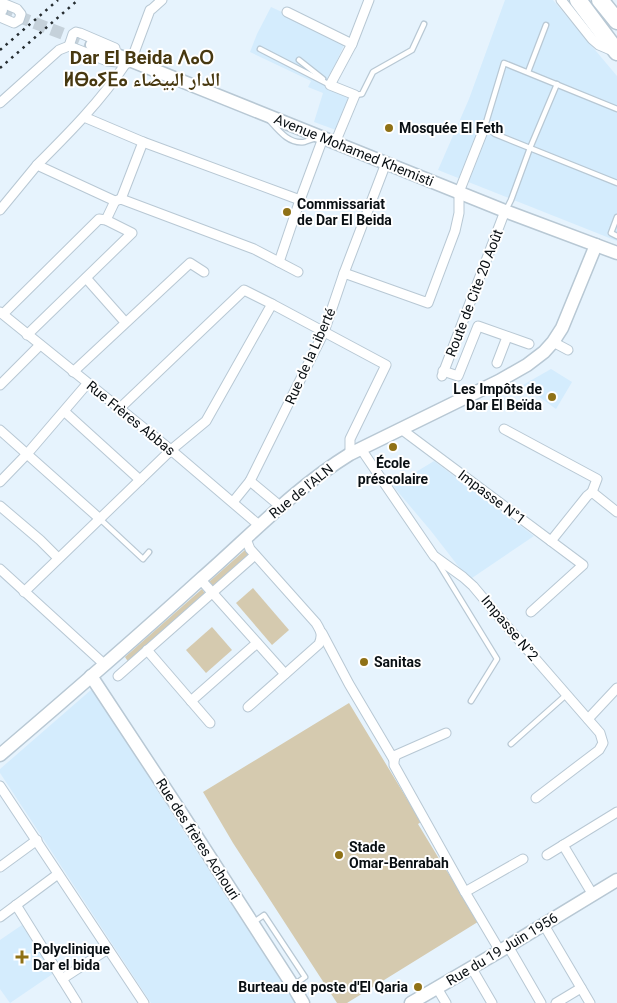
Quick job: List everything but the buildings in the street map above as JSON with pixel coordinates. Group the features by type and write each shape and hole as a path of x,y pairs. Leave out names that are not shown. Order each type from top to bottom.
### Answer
{"highway":[{"path":"578,0 617,52"},
{"path":"600,0 617,22"}],"street":[{"path":"0,210 37,165 84,117 118,75 134,61 150,10 162,0"},
{"path":"279,262 300,200 326,139 355,95 330,85 352,44 369,0"},
{"path":"561,0 592,39 599,45 617,52"},
{"path":"286,12 352,44"},
{"path":"69,46 73,34 76,32 134,61"},
{"name":"Avenue Mohamed Khemisti","path":"92,45 506,211 617,253"},
{"path":"0,103 58,50 69,46 107,61 134,61"},
{"path":"84,117 143,142 300,200"},
{"path":"344,273 428,303 455,231 459,192 485,126"},
{"path":"106,220 118,200 143,142"},
{"name":"Rue de la Liberté","path":"233,502 250,482 324,332 344,273 386,163"},
{"path":"37,165 118,200 254,249 298,272"},
{"name":"Route de Cite 20 Août","path":"478,326 458,376 443,374 506,211"},
{"path":"1,313 99,219 106,220 132,233 28,335"},
{"name":"Rue de l'ALN","path":"0,755 201,580 280,506 328,468 355,452 506,377 527,365 544,352 562,328 596,245"},
{"path":"73,372 190,263 204,272"},
{"path":"86,278 125,322"},
{"path":"119,409 244,290 386,365 350,439 355,452"},
{"path":"24,592 171,450 206,421 272,304"},
{"name":"Rue Frères Abbas","path":"1,313 171,450 260,526"},
{"path":"463,321 529,344"},
{"path":"498,363 508,336"},
{"path":"553,342 568,350"},
{"path":"0,385 40,345"},
{"path":"0,482 65,412 88,384"},
{"path":"65,412 140,480"},
{"name":"Impasse N°1","path":"401,429 582,565 531,612"},
{"path":"504,429 597,479 592,492 551,541"},
{"path":"0,430 100,518"},
{"name":"Impasse N°2","path":"355,452 434,556 473,586 600,733 603,743 599,750 536,798"},
{"path":"250,482 280,506"},
{"path":"592,492 617,512"},
{"path":"0,506 58,558"},
{"path":"246,539 250,549 321,630 465,892 541,1003"},
{"path":"118,676 255,555"},
{"path":"0,570 104,664"},
{"path":"201,580 284,674"},
{"path":"248,707 318,644 322,638 321,630"},
{"path":"191,701 257,642"},
{"path":"147,650 210,723"},
{"name":"Rue des frères Achouri","path":"91,676 253,923 303,1003"},
{"path":"588,719 617,688"},
{"path":"394,760 396,756 446,733"},
{"path":"0,786 144,1003"},
{"path":"547,855 617,812"},
{"path":"0,868 36,840"},
{"path":"563,845 593,895"},
{"path":"465,892 523,859"},
{"path":"0,916 58,874"},
{"name":"Rue du 19 Juin 1956","path":"411,1003 617,880"},
{"path":"16,906 77,1003"},
{"path":"544,925 590,1003"},
{"path":"62,979 108,949"},
{"path":"471,968 492,1003"},
{"path":"436,988 446,1003"},
{"path":"556,1003 581,988"}],"lane":[{"path":"355,95 362,94 373,72 412,50 424,24"},
{"path":"528,72 546,25"},
{"path":"260,50 330,85"},
{"path":"299,60 330,85"},
{"path":"617,109 504,63 485,126 495,134 617,183"},
{"path":"506,211 557,84"},
{"path":"617,217 610,233 617,236"},
{"path":"100,518 143,559 149,552"},
{"path":"434,556 497,659 472,701"},
{"path":"512,744 566,695"}],"shaded area":[{"path":"505,0 553,0 617,76 617,241 438,170 469,99"},
{"path":"271,7 310,25 347,38 325,88 350,98 336,130 314,122 323,93 308,87 311,81 250,52"},
{"name":"Les Impôts de Dar El Beïda","path":"551,369 572,382 556,409 523,385"},
{"path":"434,461 534,536 469,580 393,486"},
{"path":"245,550 250,556 214,588 209,582"},
{"path":"253,588 289,630 272,645 236,603"},
{"path":"202,589 206,595 129,663 125,657"},
{"path":"212,627 232,650 206,673 186,650"},
{"path":"92,689 296,1003 151,1003 0,773 0,769"},
{"name":"Stade Omar-Benrabah","path":"349,703 421,822 418,824 444,867 481,920 347,1003 337,1003 233,843 203,792"},
{"name":"Polyclinique Dar el bida","path":"22,925 54,973 10,1003 0,989 0,940"}],"tunnel":[{"path":"1,10 92,45"}],"railway":[{"path":"0,50 58,0"},
{"path":"0,68 78,0"}],"place":[{"name":"Mosquée El Feth","path":"389,128"},
{"name":"Commissariat de Dar El Beida","path":"287,212"},
{"name":"Les Impôts de Dar El Beïda","path":"552,397"},
{"name":"École préscolaire","path":"393,447"},
{"name":"Sanitas","path":"364,662"},
{"name":"Stade Omar-Benrabah","path":"339,855"},
{"name":"Polyclinique Dar el bida","path":"22,957"},
{"name":"Burteau de poste d'El Qaria","path":"418,987"}],"district":[{"name":"Dar El Beida ⴷⴰⵔ ⵍⴱⴰⵢⴹⴰ الدار البيضاء","path":"142,68"}]}
